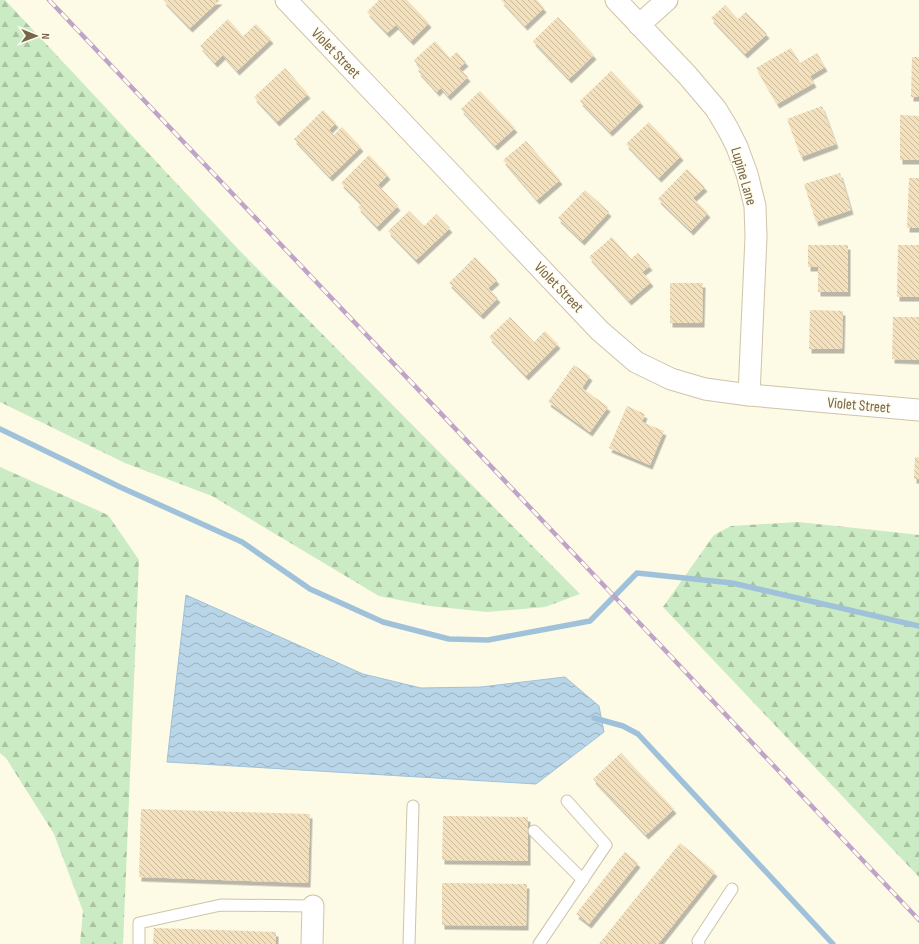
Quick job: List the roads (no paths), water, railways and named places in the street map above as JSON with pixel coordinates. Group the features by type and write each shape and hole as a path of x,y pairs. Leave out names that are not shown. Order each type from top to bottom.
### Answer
{"street":[{"name":"Violet Street","path":"286,0 600,331 636,362 671,379 705,389 748,395 919,410"},
{"name":"Lupine Lane","path":"616,0 688,76 716,109 738,147 755,206 756,237 748,395"},
{"path":"639,26 667,0"},
{"path":"312,944 313,906"}],"lane":[{"path":"539,944 606,846 567,801"},
{"path":"409,944 412,806"},
{"path":"534,831 583,880"},
{"path":"699,944 698,941 732,889"},
{"path":"139,944 140,923 221,905 313,906"}],"water":[{"path":"186,595 363,674 421,688 481,687 565,677 599,706 604,732 536,784 167,762"}],"waterway":[{"path":"0,429 120,487 242,542 310,589 383,622 449,639 488,640 590,621 637,573 732,583 919,626"},
{"path":"594,718 623,726 638,734 833,944"}],"railway":[{"path":"49,0 919,920"}]}
